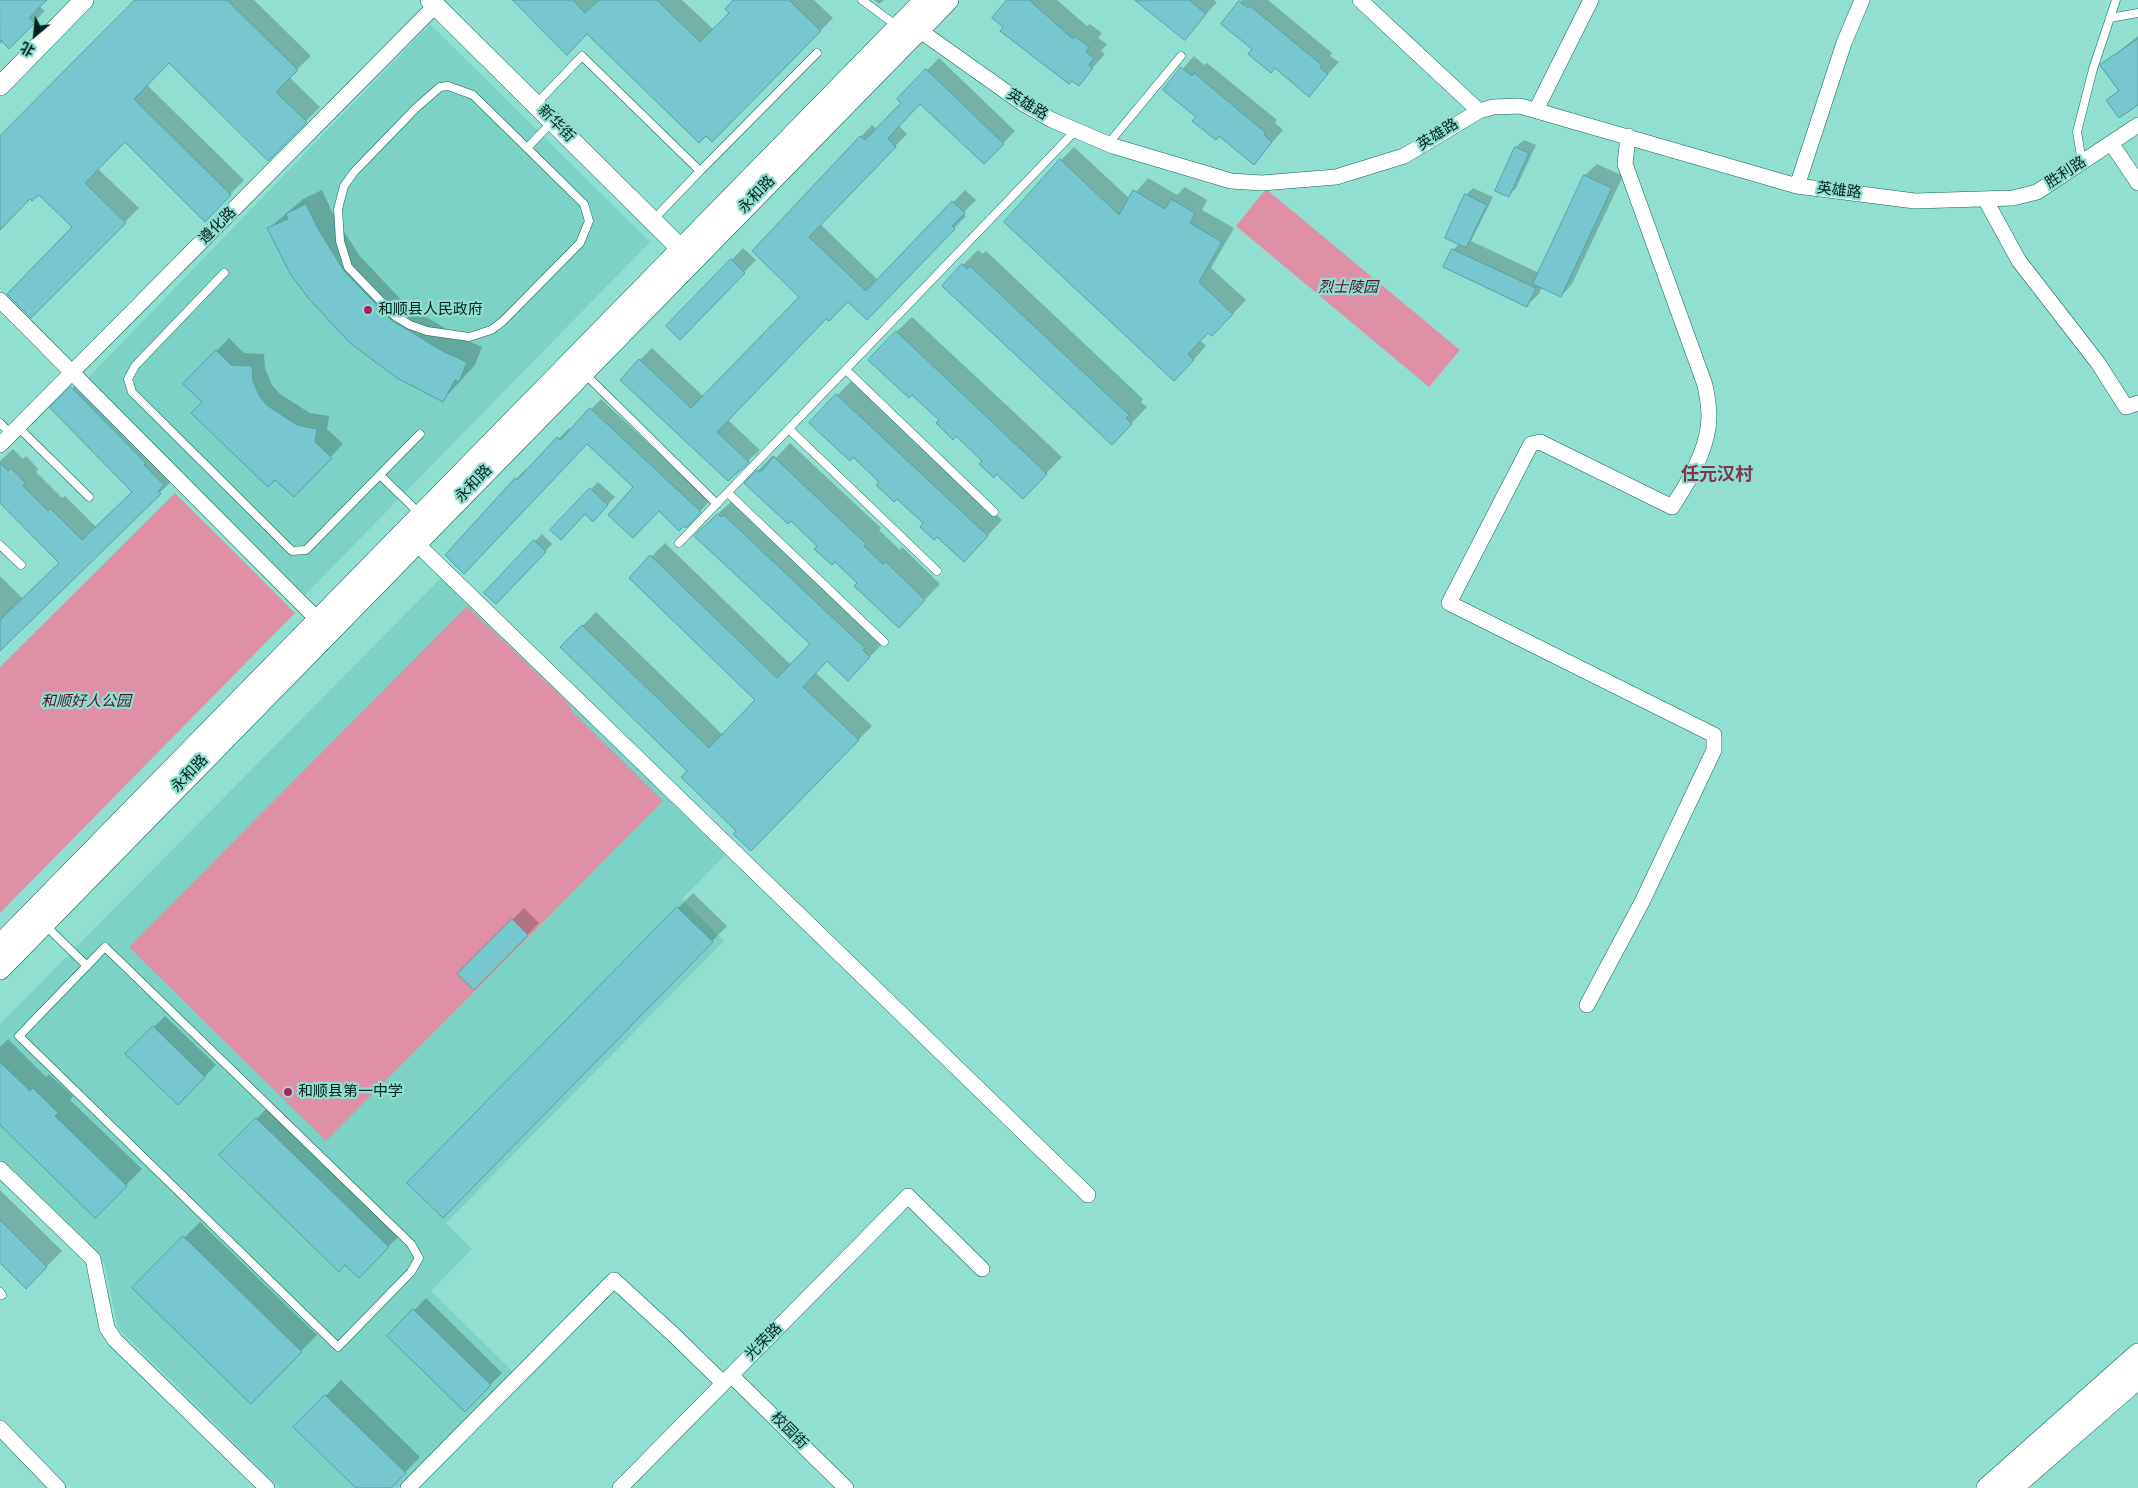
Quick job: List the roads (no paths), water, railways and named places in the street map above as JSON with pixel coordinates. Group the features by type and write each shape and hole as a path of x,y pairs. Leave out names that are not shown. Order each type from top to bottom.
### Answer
{"main road":[{"name":"永和路","path":"0,969 583,372 909,28 925,0"},
{"name":"永和路","path":"0,945 682,249 909,28 948,0"},
{"path":"1986,1488 2138,1354"},
{"path":"2012,1488 2138,1378"}],"street":[{"path":"0,86 84,0"},
{"path":"1360,0 1479,111"},
{"path":"1536,110 1591,0"},
{"path":"1797,186 1844,43 1862,0"},
{"name":"新华街","path":"433,3 682,249"},
{"name":"遵化路","path":"0,446 433,3"},
{"name":"英雄路","path":"909,28 1022,103 1076,130 1108,144 1231,181 1271,182 1336,176 1370,168 1404,156 1479,111 1493,107 1520,106 1797,186 1916,200 1985,199"},
{"name":"胜利路","path":"1985,199 2013,198 2037,192 2138,125"},
{"path":"1587,1005 1642,902 1714,750 1714,735 1449,603 1531,444 1540,442 1672,506 1684,488 1706,441 1709,417 1705,385 1625,164 1628,136"},
{"path":"2111,144 2138,183"},
{"path":"1985,199 2019,261 2098,363 2126,407 2138,403"},
{"path":"0,300 318,620"},
{"path":"416,543 1088,1195"},
{"path":"0,1169 93,1259 106,1328 115,1340 267,1488"},
{"name":"光荣路","path":"620,1488 908,1196 982,1269"},
{"name":"校园街","path":"408,1488 614,1280 727,1379 846,1488"},
{"path":"0,1428 58,1488"}],"lane":[{"path":"862,0 909,28"},
{"path":"2082,162 2077,132 2093,69 2116,0"},
{"path":"2110,18 2138,13"},
{"path":"652,220 817,53"},
{"path":"535,104 582,56 700,171"},
{"path":"1108,144 1181,56"},
{"path":"454,87 473,95 527,148 584,204 589,221 580,242 492,330 469,337 426,331 410,325 395,316 348,267 340,241 338,209 344,186 354,172 409,115 440,88 454,87"},
{"path":"527,148 552,122"},
{"path":"679,543 1076,130"},
{"path":"224,274 135,366 128,379 132,392 292,550 306,550 420,434"},
{"path":"846,370 994,512"},
{"path":"583,372 717,504"},
{"path":"0,423 15,431 90,497"},
{"path":"789,429 937,571"},
{"path":"380,474 421,515"},
{"path":"728,493 884,642"},
{"path":"0,545 21,565"},
{"path":"44,923 87,966"},
{"path":"105,947 411,1244 418,1258 411,1272 338,1347 18,1036 87,966 105,947"}],"place":[{"name":"和顺县人民政府","path":"368,310"},
{"name":"和顺县第一中学","path":"288,1092"}],"district":[{"name":"任元汉村","path":"1717,475"}],"park label":[{"name":"烈士陵园","path":"1348,288"},
{"name":"和顺好人公园","path":"86,702"}]}
